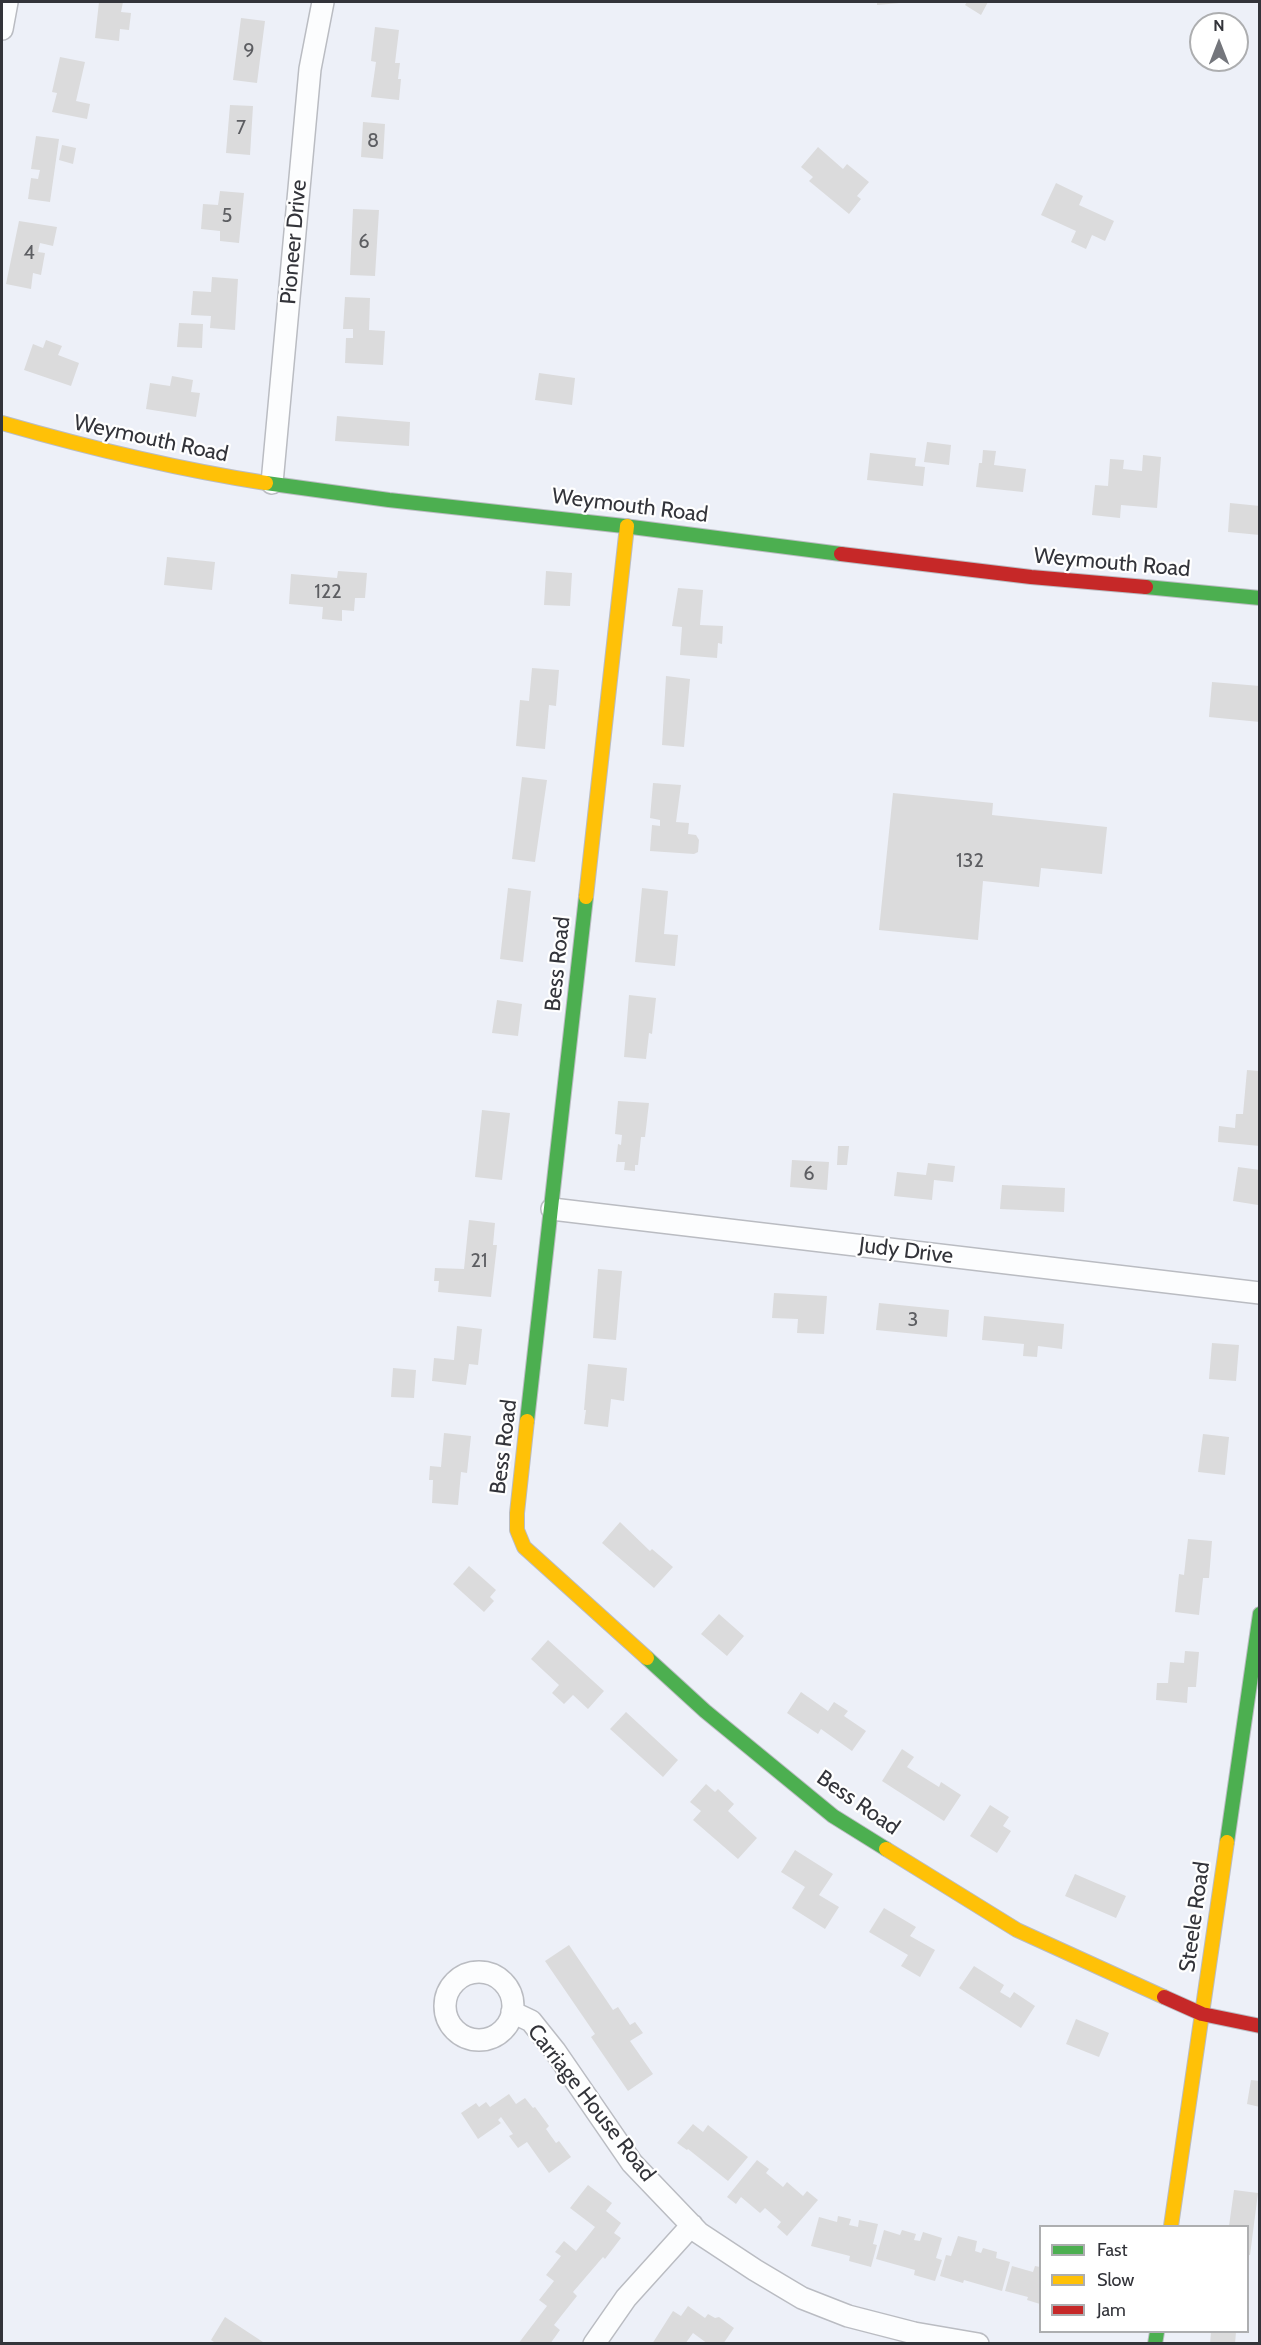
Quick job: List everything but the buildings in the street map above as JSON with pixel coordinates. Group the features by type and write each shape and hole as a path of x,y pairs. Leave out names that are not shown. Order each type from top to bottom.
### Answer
{"street":[{"path":"2,29 7,2"},
{"name":"Pioneer Drive","path":"272,483 310,69 323,2"},
{"name":"Weymouth Road","path":"2,423 117,456 353,495 627,526 1003,574 1260,598"},
{"name":"Bess Road","path":"627,526 517,1513 517,1530 524,1547 705,1711 833,1816 1017,1930 1202,2014 1260,2026"},
{"name":"Judy Drive","path":"552,1209 1260,1293"},
{"name":"Steele Road","path":"1171,2225 1202,2014 1252,1726 1260,1614"},
{"name":"Carriage House Road","path":"513,2012 531,2021 555,2051 632,2163 699,2233 754,2270 802,2298 848,2316 881,2325 914,2333 978,2343"},
{"path":"594,2343 626,2298 692,2225"}],"traffic: fast":[{"path":"266,483 841,554"},
{"path":"1146,587 1260,598"},
{"path":"527,1421 586,897"},
{"path":"1227,1842 1260,1614"},
{"path":"647,1658 705,1711 833,1816 886,1849"},
{"path":"1155,2344 1157,2333"}],"traffic: slow":[{"path":"2,423 133,457 266,483"},
{"path":"586,897 627,526"},
{"path":"527,1421 517,1513 517,1530 524,1547 647,1658"},
{"path":"1171,2225 1227,1842"},
{"path":"886,1849 1017,1930 1164,1997"}],"traffic: jam":[{"path":"841,554 1031,577 1146,587"},
{"path":"1164,1997 1202,2014 1260,2026"}]}
